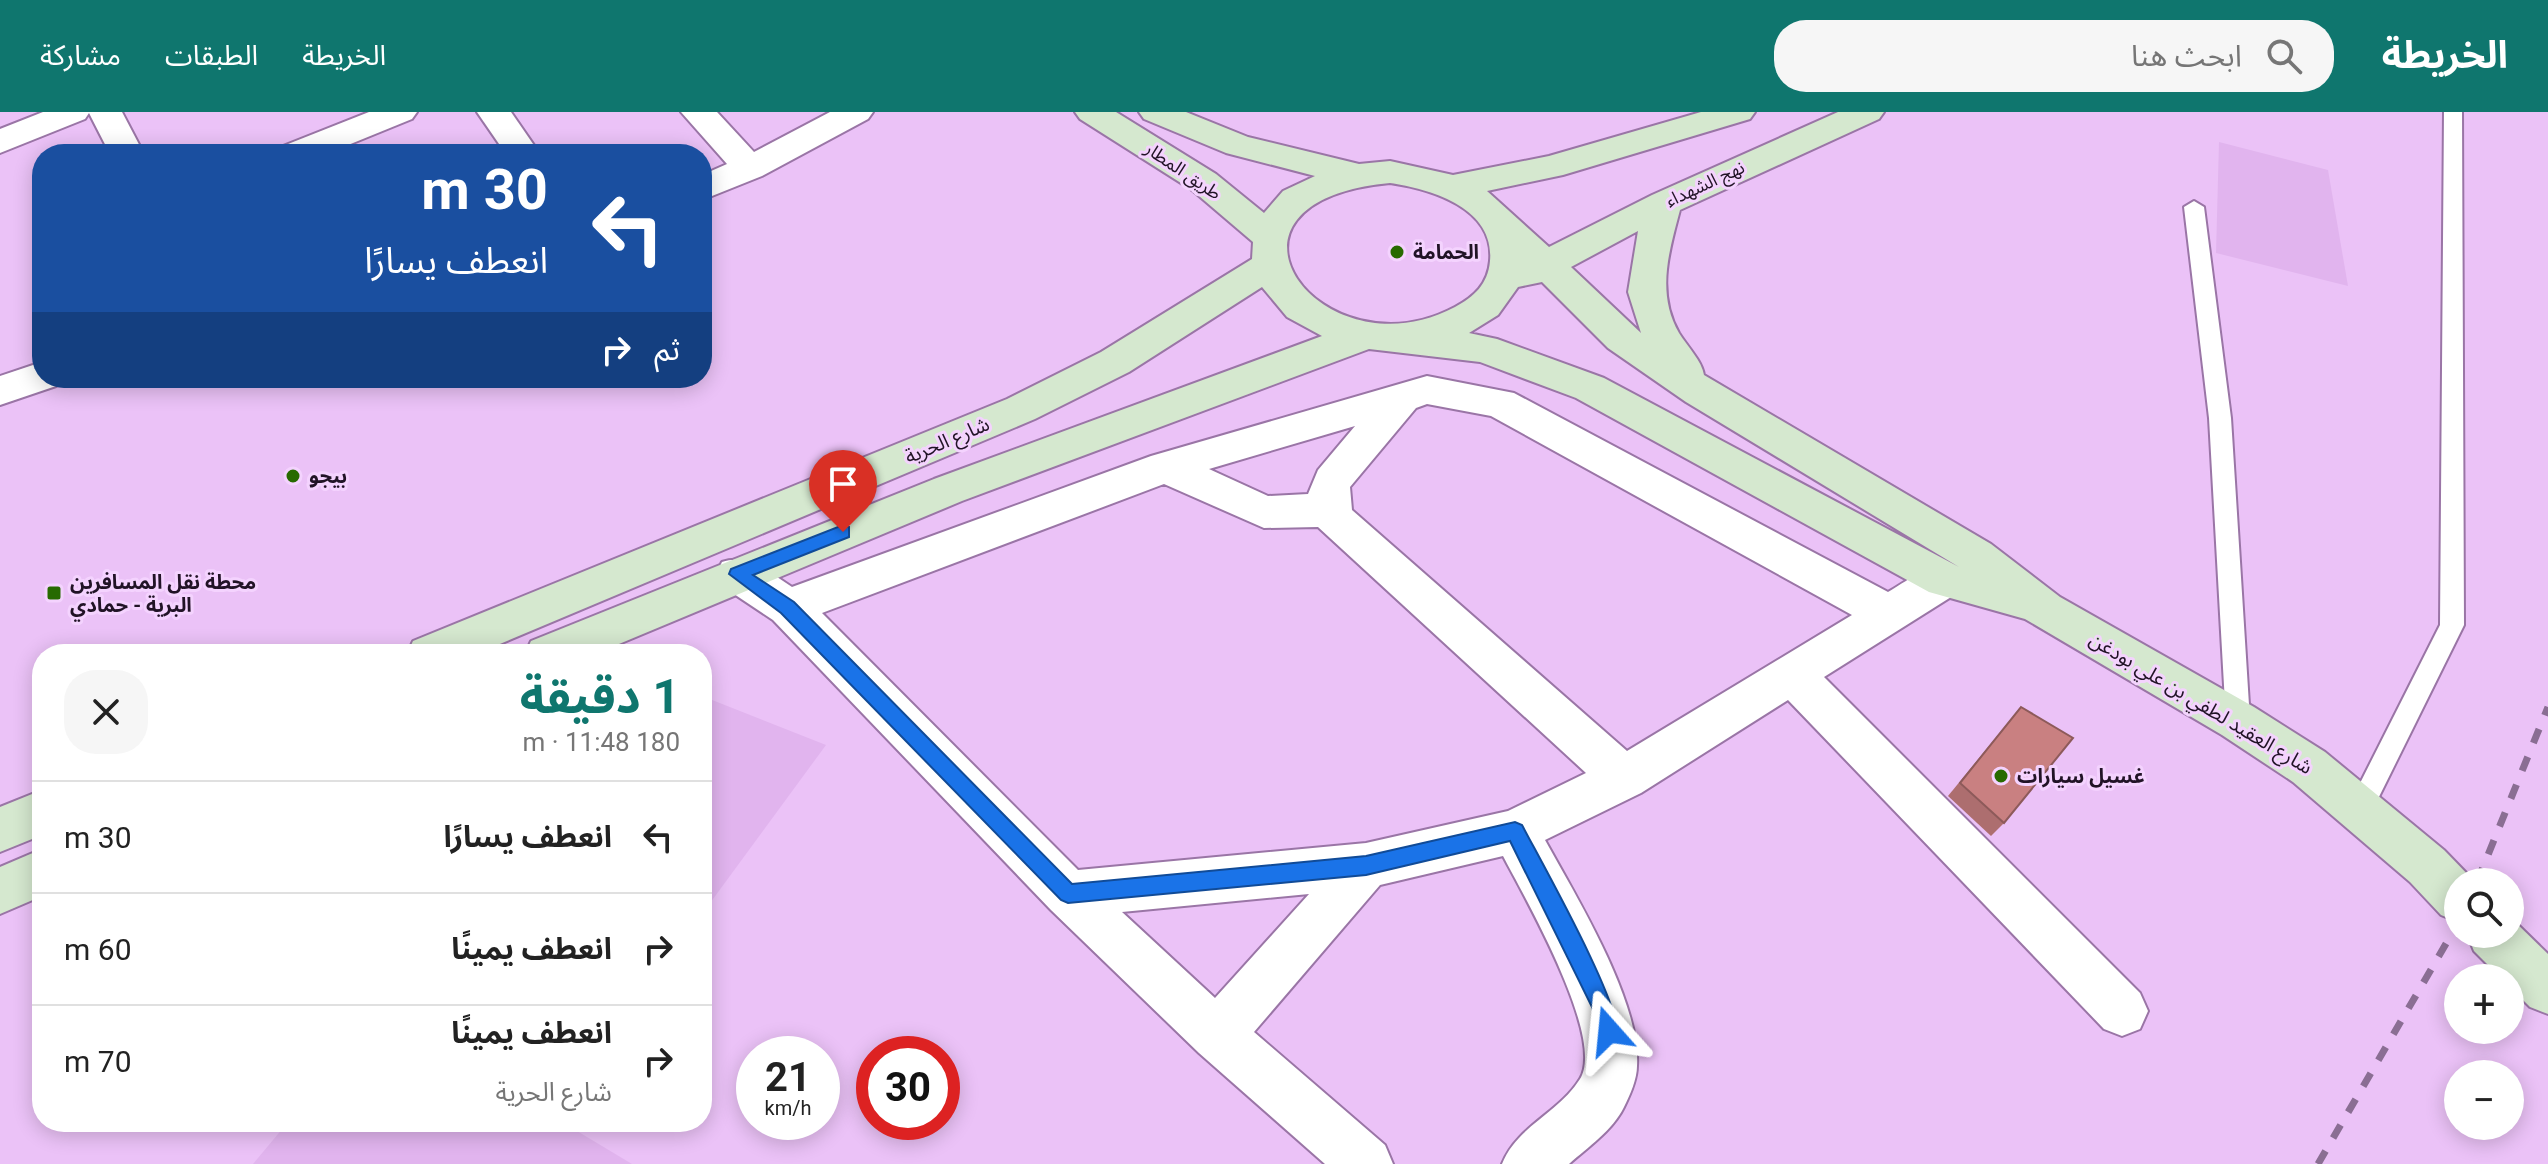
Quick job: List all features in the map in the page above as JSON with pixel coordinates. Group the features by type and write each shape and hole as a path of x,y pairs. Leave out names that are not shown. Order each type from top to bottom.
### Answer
{"main road":[{"name":"طريق المطار","path":"1092,112 1204,182 1270,251"},
{"name":"طريق المطار","path":"1156,112 1238,145 1357,175"},
{"path":"1450,187 1551,167 1738,112"},
{"name":"نهج الشهداء","path":"1502,286 1664,203 1867,112"},
{"path":"1357,175 1414,175 1450,187 1482,206 1621,338 1700,392 1976,556 2045,610 1944,580 1590,388 1484,349 1384,336 1331,325 1302,309 1281,288 1270,251 1281,215 1300,196 1326,183 1357,175"},
{"path":"1664,203 1647,267 1645,298 1657,334 1700,392"},
{"path":"571,644 948,490 1384,336 1435,332 1464,321 1487,305 1502,286 1509,264 1507,243 1498,223"},
{"name":"شارع الحرية","path":"453,644 1021,409 1128,355 1270,251"},
{"name":"شارع العقيد لطفي بن علي بودغن","path":"2045,610 2238,721 2309,767 2361,807 2444,884"},
{"path":"0,830 32,816"},
{"path":"0,891 32,877"},
{"path":"2506,948 2548,989"}],"street":[{"path":"0,142 73,112"},
{"path":"105,112 122,144"},
{"path":"320,144 400,112"},
{"path":"494,112 516,144"},
{"path":"698,112 750,168"},
{"path":"712,184 750,168 856,112"},
{"path":"0,391 32,380"},
{"path":"788,607 1165,467 1427,390 1454,392 1500,403 1889,614"},
{"path":"1405,394 1332,481 1327,496 1330,510 1337,522 1624,778"},
{"path":"1165,467 1264,512 1330,510"},
{"path":"737,574 788,607 1068,894 1217,1035 1366,1164"},
{"path":"1068,894 1366,866 1515,831 1624,778 1944,580"},
{"path":"1792,674 2122,1011"},
{"path":"1515,831 1603,1005 1611,1055 1605,1090 1529,1164"},
{"path":"1217,1035 1366,866"}],"lane":[{"path":"2361,807 2452,625 2453,112"},
{"path":"2194,207 2220,418 2238,721"}],"shaded area":[{"path":"2219,142 2328,170 2348,286 2216,253"},
{"path":"712,700 826,745 712,900"},
{"path":"280,1132 579,1132 632,1164 253,1164"}],"building":[{"name":"غسيل سيارات","path":"2021,707 2073,738 2004,823 1960,783"}],"railway":[{"path":"2483,868 2548,707"},
{"path":"2318,1164 2444,947"}],"place":[{"name":"الحمامة","path":"1397,252"},
{"name":"بيجو","path":"293,476"},
{"name":"محطة نقل المسافرين البرية - حمادي","path":"54,593"},
{"name":"غسيل سيارات","path":"2001,776"}],"route":[{"path":"843,532 737,574 788,607 1068,894 1366,866 1515,831 1603,1005 1609,1031"}]}
